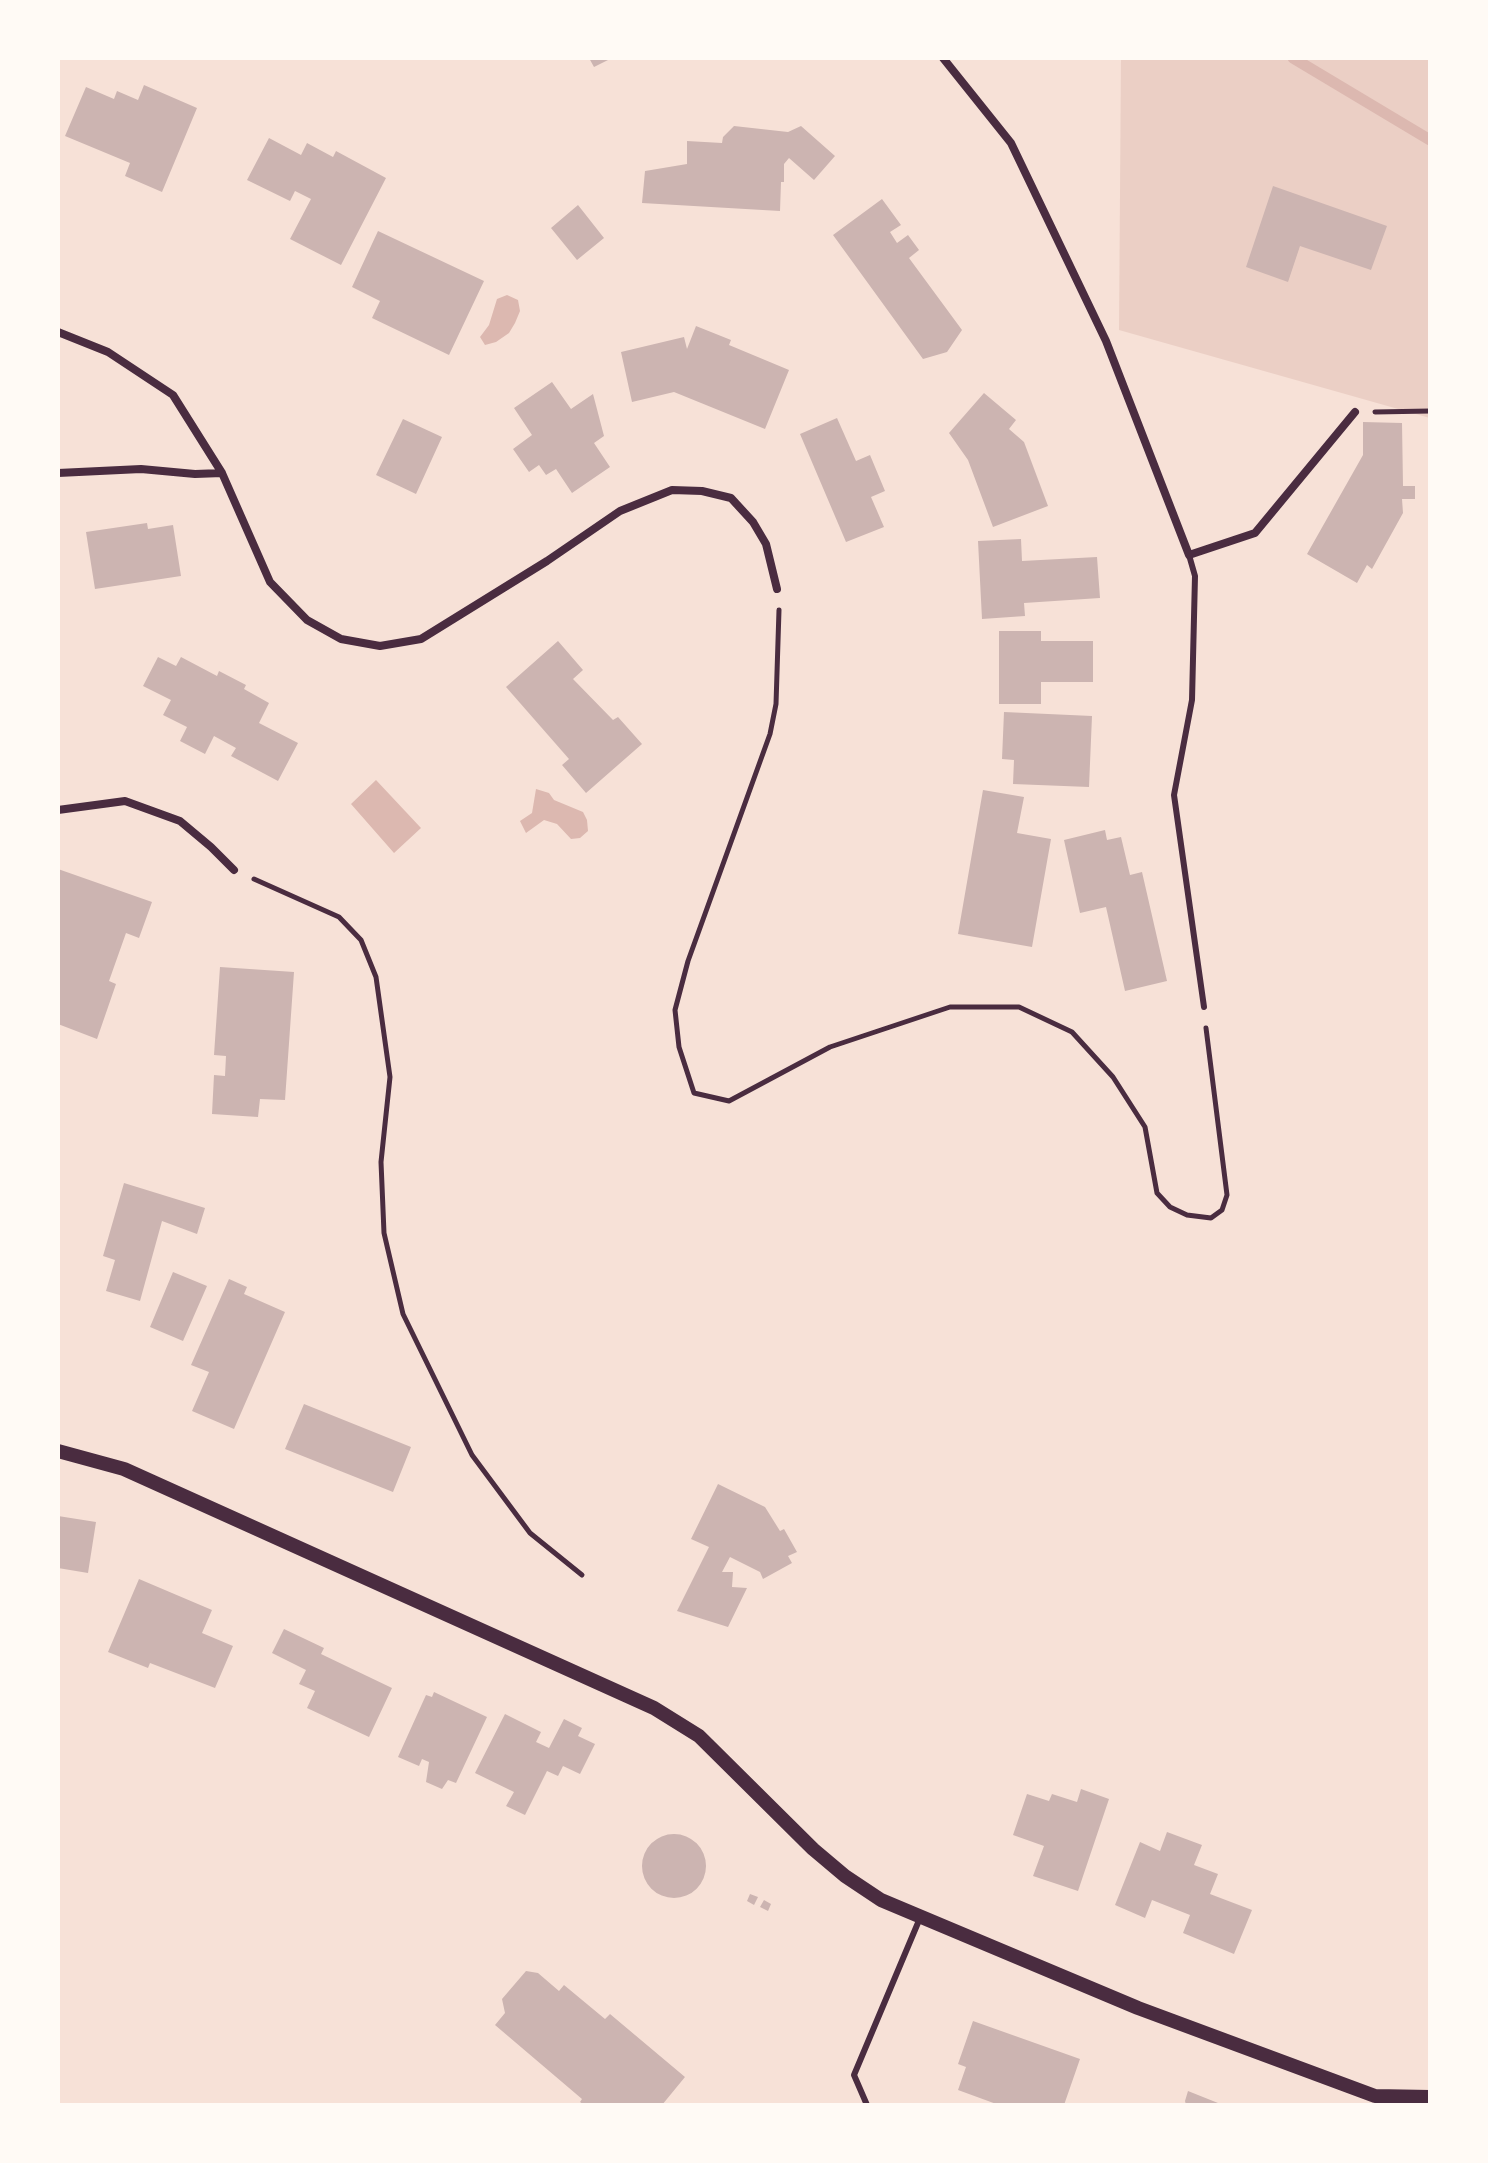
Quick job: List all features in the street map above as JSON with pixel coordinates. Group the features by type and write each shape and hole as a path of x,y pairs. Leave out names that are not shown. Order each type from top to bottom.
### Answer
{"street":[{"path":"943,58 1011,143 1106,341 1189,555 1255,533 1355,412"},
{"path":"58,332 108,352 173,395 222,473 270,582 307,620 341,639 380,646 421,639 547,561 620,511 672,490 702,491 731,498 753,522 766,544 777,589"},
{"path":"58,473 141,469 222,473"},
{"path":"58,810 125,801 180,821 234,870"},
{"path":"58,1451 124,1469 654,1708 699,1736 813,1849 881,1900 1138,2008 1375,2096 1430,2097"}],"lane":[{"path":"1189,555 1195,576 1192,700 1174,795 1204,1007"},
{"path":"867,2105 854,2075 920,1918"}],"path":[{"path":"1355,412 1430,411"},
{"path":"777,589 776,704 770,734 688,961 675,1010 679,1047 694,1093 729,1101 830,1047 950,1007 1019,1007 1072,1032 1113,1077 1145,1127 1157,1193 1170,1207 1187,1215 1211,1218 1222,1210 1227,1195 1204,1007"},
{"path":"234,870 339,917 361,940 376,977 390,1077 381,1162 384,1233 403,1314 472,1455 530,1533 582,1575"}],"shaded area":[{"path":"1121,58 1430,58 1430,418 1119,330"},
{"path":"507,295 518,300 520,311 515,323 509,333 485,345 480,337 489,325 497,299"},
{"path":"376,780 421,828 394,853 351,804"},
{"path":"536,789 583,812 588,831 580,838 571,839 557,824 544,820 526,833 520,821 532,813"}],"building":[{"path":"589,58 612,58 594,67"},
{"path":"144,85 197,108 162,192 125,176 130,163 65,136 86,87 114,99 117,91 138,100"},
{"path":"734,126 788,132 801,126 835,156 814,180 789,158 784,164 780,211 642,203 645,171 687,164 687,141 722,143 723,137"},
{"path":"269,138 301,155 307,143 333,157 336,151 386,178 341,265 290,239 311,199 295,191 290,201 247,180"},
{"path":"1273,186 1387,226 1371,270 1300,246 1288,282 1246,267"},
{"path":"882,199 901,225 890,232 897,243 908,235 919,250 909,258 962,330 947,352 923,359 833,235"},
{"path":"578,205 604,238 577,260 551,228"},
{"path":"378,231 484,281 449,355 372,318 380,301 352,287"},
{"path":"696,326 731,340 729,345 789,370 765,429 674,392 632,402 621,352 684,337 687,349"},
{"path":"552,382 571,409 593,394 604,436 594,443 610,467 572,493 556,469 546,475 539,465 529,472 513,449 532,435 514,408"},
{"path":"984,393 1016,420 1009,429 1024,442 1048,506 993,527 968,460 949,433"},
{"path":"837,418 856,461 870,455 885,491 871,497 884,527 846,542 800,434"},
{"path":"403,419 442,437 416,494 376,475"},
{"path":"1363,422 1402,423 1403,486 1415,486 1415,499 1402,499 1403,513 1372,569 1367,565 1357,583 1307,554 1363,455"},
{"path":"147,523 148,529 173,525 181,576 95,589 86,532"},
{"path":"1021,539 1022,561 1097,557 1100,598 1024,603 1025,616 982,619 978,541"},
{"path":"999,631 1041,631 1041,641 1093,641 1093,682 1041,682 1041,704 999,704"},
{"path":"558,641 583,670 573,679 613,720 618,717 642,744 586,793 562,765 569,759 506,687"},
{"path":"158,657 176,666 181,657 217,676 219,671 246,685 244,689 269,703 259,723 298,743 278,781 231,756 236,748 214,736 205,754 180,741 187,727 163,715 171,700 143,686"},
{"path":"1004,712 1092,716 1089,787 1013,784 1014,760 1002,759"},
{"path":"983,790 1024,797 1017,833 1051,839 1032,947 958,934"},
{"path":"1105,830 1107,840 1121,837 1130,875 1142,872 1167,981 1125,991 1106,907 1080,913 1064,840"},
{"path":"58,869 152,902 139,938 126,933 109,981 116,984 97,1039 58,1024"},
{"path":"220,967 294,972 285,1100 260,1099 258,1117 212,1114 214,1075 225,1076 226,1056 214,1055"},
{"path":"124,1183 205,1208 197,1234 162,1221 140,1301 106,1291 115,1260 103,1256"},
{"path":"173,1272 207,1286 183,1341 150,1327"},
{"path":"229,1279 247,1287 244,1294 285,1312 234,1429 192,1411 209,1372 191,1365"},
{"path":"304,1404 411,1447 393,1492 285,1449"},
{"path":"718,1484 765,1507 780,1531 784,1529 797,1552 788,1556 792,1563 763,1579 760,1572 730,1557 722,1572 733,1572 732,1587 747,1588 728,1627 677,1611 709,1547 691,1539"},
{"path":"58,1516 96,1522 88,1573 58,1568"},
{"path":"139,1579 212,1610 202,1633 233,1646 215,1688 150,1663 148,1668 108,1652"},
{"path":"284,1629 324,1648 321,1654 392,1688 369,1737 307,1708 315,1691 299,1684 306,1670 272,1653"},
{"path":"434,1692 487,1717 456,1783 448,1780 442,1789 426,1782 429,1762 422,1759 419,1766 398,1757 426,1695 432,1697"},
{"path":"505,1714 541,1732 536,1742 549,1748 564,1719 582,1728 578,1736 595,1744 580,1774 563,1766 558,1776 547,1771 525,1815 506,1806 514,1792 475,1773"},
{"path":"1081,1789 1109,1799 1078,1891 1033,1876 1044,1846 1013,1835 1027,1794 1049,1801 1052,1794 1077,1802"},
{"path":"1167,1832 1202,1845 1194,1865 1218,1874 1210,1894 1252,1910 1234,1954 1183,1933 1190,1915 1152,1900 1145,1918 1115,1905 1140,1842 1160,1851"},
{"path":"674,1834 697,1843 706,1866 697,1889 674,1898 651,1889 642,1866 651,1843"},
{"path":"750,1894 758,1897 754,1905 747,1901"},
{"path":"764,1900 771,1904 768,1911 760,1907"},
{"path":"526,1971 538,1973 559,1991 564,1985 605,2019 610,2014 685,2077 662,2105 584,2105 580,2102 582,2099 495,2025 505,2013 502,1999"},
{"path":"973,2021 1080,2059 1064,2105 999,2105 958,2090 966,2067 958,2064"},
{"path":"1188,2091 1223,2105 1186,2105"}],"waterway":[{"path":"1293,58 1430,140"}]}
